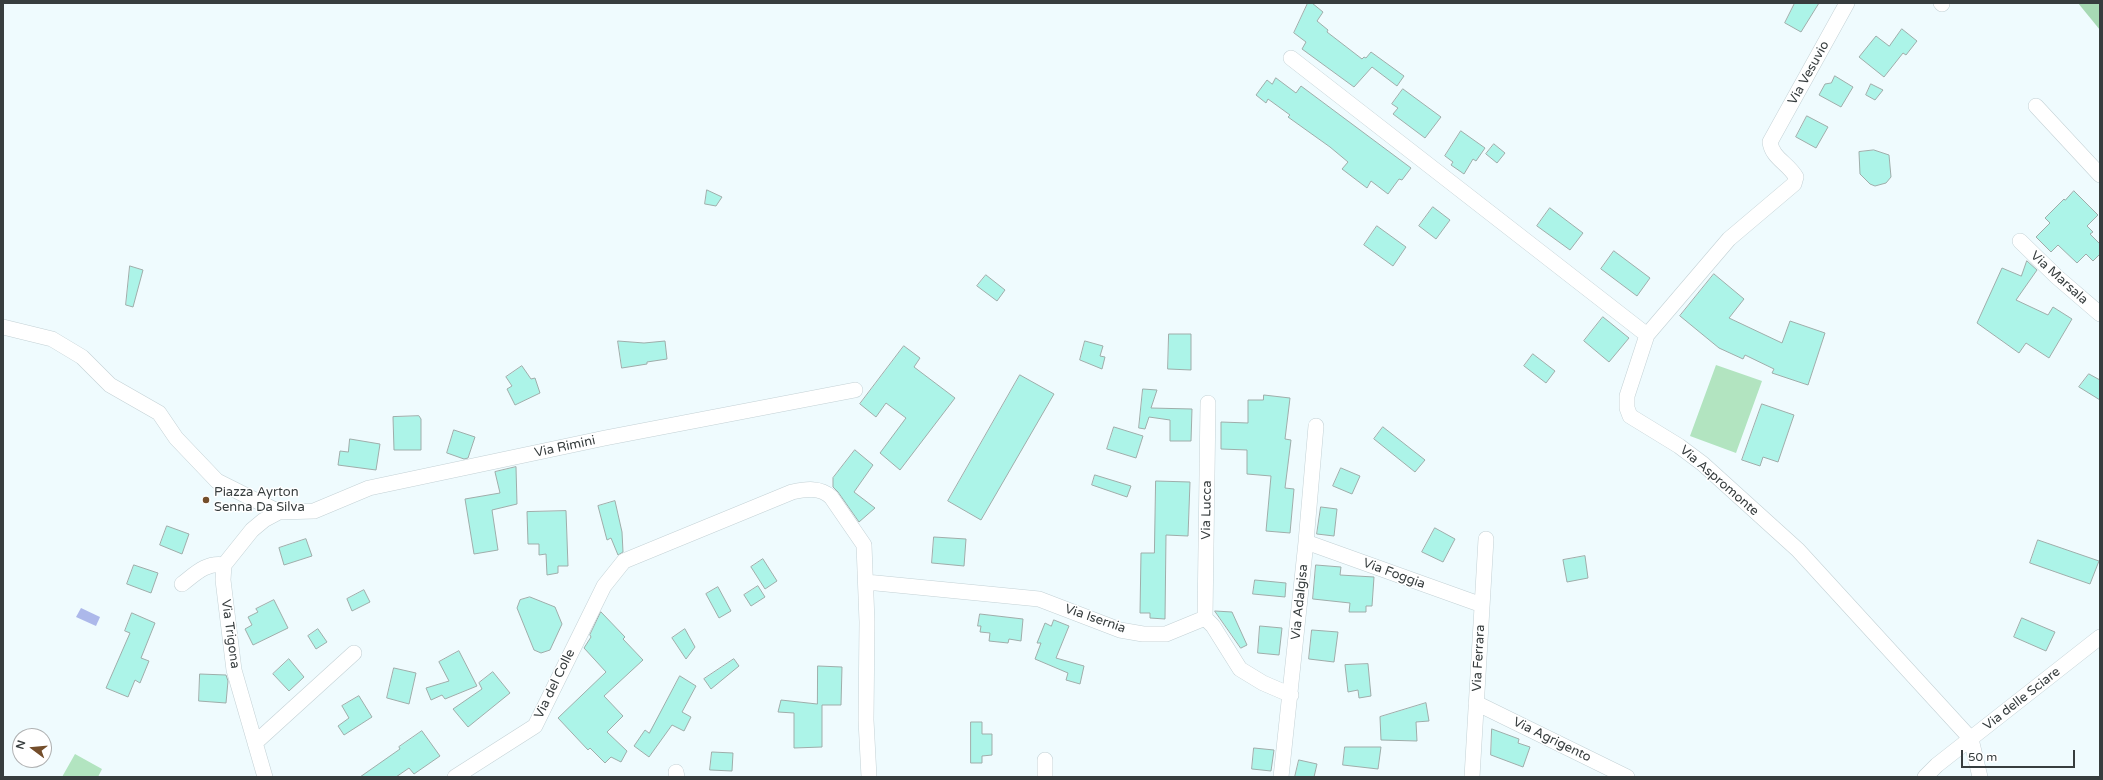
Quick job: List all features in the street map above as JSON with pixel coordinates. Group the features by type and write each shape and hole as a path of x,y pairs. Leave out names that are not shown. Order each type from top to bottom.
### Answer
{"street":[{"name":"Via Vesuvio","path":"1770,142 1847,3"},
{"path":"1291,58 1648,335"},
{"path":"2036,106 2100,175"},
{"name":"Via Aspromonte","path":"1770,142 1771,150 1792,169 1796,176 1794,184 1730,238 1648,335 1627,396 1627,408 1630,416 1678,446 1703,464 1798,550 1971,739"},
{"name":"Via Marsala","path":"2020,241 2057,277 2100,314"},
{"path":"3,326 52,339 82,357 110,385 159,413 176,438 217,482 279,512"},
{"name":"Via Rimini","path":"279,512 314,511 369,488 605,438 854,390"},
{"name":"Via Lucca","path":"1205,618 1208,403"},
{"name":"Via Adalgisa","path":"1281,777 1291,695 1316,426"},
{"name":"Via del Colle","path":"455,777 535,726 604,586 624,561 792,492 805,489 824,491 831,497 844,514 864,545 866,582"},
{"path":"182,584 198,572 214,564 224,565 252,530 264,520 279,512"},
{"name":"Via Ferrara","path":"1472,777 1486,538"},
{"name":"Via Foggia","path":"1306,542 1482,605"},
{"name":"Via Trigona","path":"224,565 223,580 234,670 265,777"},
{"path":"866,582 866,720 868,777"},
{"name":"Via Isernia","path":"866,582 1039,599 1120,630 1143,634 1166,634 1205,618"},
{"path":"1205,618 1213,626 1240,669 1291,695"},
{"name":"Via delle Sciare","path":"1925,777 1937,765 2100,637"},
{"path":"255,743 354,653"},
{"name":"Via Agrigento","path":"1476,703 1627,777"},
{"path":"1971,739 1980,777"},
{"path":"1045,760 1045,777"}],"green space":[{"path":"2078,3 2100,3 2100,30"},
{"path":"1716,365 1762,381 1736,453 1690,436"},
{"path":"75,754 102,769 98,777 62,777"}],"water":[{"path":"81,608 100,617 96,626 76,617"}],"building":[{"path":"1308,3 1312,3 1323,12 1317,21 1328,30 1327,32 1362,59 1364,57 1366,58 1371,52 1404,76 1397,86 1372,67 1354,87 1302,49 1306,42 1294,33"},
{"path":"1795,3 1819,3 1801,32 1785,23"},
{"path":"1902,29 1917,41 1906,55 1903,53 1884,77 1859,57 1876,36 1889,46"},
{"path":"1835,76 1853,87 1841,107 1819,95 1825,84 1831,83"},
{"path":"1276,78 1296,93 1301,86 1411,168 1402,180 1399,179 1388,194 1371,181 1367,188 1342,169 1348,162 1288,117 1290,115 1268,99 1266,103 1256,95 1267,80 1272,84"},
{"path":"1871,84 1883,90 1875,100 1866,95"},
{"path":"1403,89 1441,117 1425,138 1393,114 1398,108 1392,104"},
{"path":"1807,116 1828,127 1816,148 1796,137"},
{"path":"1461,131 1485,148 1476,161 1473,159 1464,174 1451,165 1453,162 1445,156"},
{"path":"1494,144 1505,153 1497,163 1486,154"},
{"path":"1874,150 1889,155 1891,177 1886,183 1875,186 1870,184 1860,174 1859,152"},
{"path":"707,190 722,197 716,206 705,204"},
{"path":"2074,191 2098,215 2087,226 2093,232 2090,234 2100,244 2100,254 2093,261 2086,254 2077,263 2058,245 2051,252 2036,237 2050,223 2045,218"},
{"path":"1433,207 1450,220 1436,239 1419,226"},
{"path":"1550,208 1583,233 1570,250 1537,226"},
{"path":"1377,226 1406,247 1393,266 1364,245"},
{"path":"1614,251 1650,278 1637,296 1601,269"},
{"path":"2027,261 2037,270 2016,300 2048,315 2053,307 2072,319 2049,358 2026,343 2019,353 1977,323 2002,268 2021,276"},
{"path":"130,266 143,270 133,307 126,305"},
{"path":"1714,274 1744,299 1729,318 1782,343 1790,321 1825,333 1808,385 1772,373 1774,369 1745,355 1743,359 1719,348 1680,316"},
{"path":"986,275 1005,290 997,301 977,286"},
{"path":"1603,317 1629,338 1609,362 1584,341"},
{"path":"1169,334 1191,334 1191,370 1168,369"},
{"path":"618,341 644,343 665,341 667,359 622,368"},
{"path":"1085,341 1103,346 1100,356 1105,357 1102,369 1080,360"},
{"path":"904,346 920,358 914,367 955,398 900,470 880,453 906,418 886,403 876,417 860,404"},
{"path":"1533,354 1555,371 1546,383 1524,366"},
{"path":"522,366 531,379 535,378 540,393 515,405 507,389 512,386 506,377"},
{"path":"2089,374 2100,380 2100,400 2079,387"},
{"path":"1020,375 1054,394 981,520 948,501"},
{"path":"1143,389 1157,390 1151,408 1192,409 1191,441 1170,441 1170,420 1149,417 1145,429 1139,428"},
{"path":"1264,395 1290,398 1285,439 1291,440 1285,488 1294,489 1290,533 1266,531 1271,476 1247,474 1247,450 1221,449 1221,422 1248,423 1248,400 1263,400"},
{"path":"1762,404 1794,415 1778,462 1763,457 1760,466 1742,460"},
{"path":"419,416 421,419 421,450 394,450 393,417"},
{"path":"1114,427 1143,436 1136,458 1107,449"},
{"path":"1383,427 1425,460 1415,472 1374,439"},
{"path":"454,430 475,437 468,458 464,459 447,453"},
{"path":"350,439 380,444 376,470 338,465 340,451 348,452"},
{"path":"855,450 873,465 854,492 875,508 859,522 833,487 833,478"},
{"path":"516,467 517,504 492,510 498,550 474,554 465,499 500,493 495,472"},
{"path":"1341,468 1360,476 1352,494 1333,486"},
{"path":"1095,475 1131,486 1127,497 1092,485"},
{"path":"1156,481 1190,482 1188,536 1166,535 1165,619 1150,618 1150,613 1140,613 1141,553 1154,553"},
{"path":"615,501 622,532 623,552 618,555 611,538 607,540 598,506"},
{"path":"1321,507 1337,509 1334,536 1317,534"},
{"path":"566,511 568,566 558,566 558,573 547,575 546,554 539,555 539,544 528,544 527,512"},
{"path":"167,526 189,534 182,554 160,545"},
{"path":"1435,528 1455,539 1443,562 1422,552"},
{"path":"934,537 966,539 964,566 932,563"},
{"path":"306,539 312,556 284,565 279,548"},
{"path":"2038,540 2099,561 2090,584 2030,563"},
{"path":"1585,556 1588,578 1567,582 1563,560"},
{"path":"763,559 777,581 765,589 751,567"},
{"path":"134,565 158,573 151,593 127,584"},
{"path":"1316,565 1341,567 1340,575 1374,577 1372,606 1366,606 1366,612 1349,612 1350,603 1313,599"},
{"path":"1255,580 1286,583 1285,597 1253,594"},
{"path":"758,586 765,597 751,606 744,595"},
{"path":"718,587 731,611 719,618 706,594"},
{"path":"364,590 370,602 352,611 347,599"},
{"path":"530,597 555,607 562,624 550,650 541,653 534,650 517,608 520,600"},
{"path":"274,600 288,628 253,645 245,629 252,625 248,617 258,612 256,609"},
{"path":"1215,611 1232,612 1247,645 1241,648"},
{"path":"601,612 625,637 623,639 643,660 604,696 623,716 607,732 627,751 621,762 611,757 605,763 590,748 588,750 558,718 606,672 584,648 591,637 590,635"},
{"path":"132,613 155,623 141,658 149,661 140,683 135,680 128,697 106,688 130,633 125,631"},
{"path":"980,614 1023,619 1021,641 1009,639 1008,643 989,641 990,633 980,632 981,626 978,626"},
{"path":"2022,618 2055,632 2046,651 2014,637"},
{"path":"1054,620 1069,626 1056,658 1084,666 1080,684 1066,680 1068,673 1035,659 1041,643 1037,643 1045,623 1051,626"},
{"path":"1260,626 1282,628 1279,655 1258,653"},
{"path":"318,629 327,642 316,649 308,636"},
{"path":"685,629 695,647 686,659 672,638"},
{"path":"1312,630 1338,632 1334,662 1309,659"},
{"path":"459,651 477,686 445,699 442,695 431,700 426,688 449,681 439,662"},
{"path":"289,659 304,677 289,691 273,674"},
{"path":"734,659 739,666 711,689 704,679"},
{"path":"1368,664 1371,696 1359,698 1358,690 1348,692 1345,665"},
{"path":"818,666 842,667 841,705 822,705 822,747 794,748 794,713 778,712 781,700 817,704"},
{"path":"394,668 416,673 409,704 387,698"},
{"path":"493,672 510,693 468,727 453,709 482,689 479,683"},
{"path":"200,674 226,675 228,681 226,703 199,701"},
{"path":"680,676 696,686 682,712 691,717 684,731 672,725 649,757 634,746 645,730 649,733"},
{"path":"359,696 372,717 344,735 338,726 349,718 342,706"},
{"path":"1426,703 1429,721 1416,722 1417,741 1381,740 1380,717"},
{"path":"971,722 982,722 982,734 992,734 992,755 982,756 982,763 971,763"},
{"path":"1492,729 1519,739 1518,743 1530,747 1523,767 1491,755"},
{"path":"422,731 440,756 414,774 409,768 396,777 360,777 400,749 399,747"},
{"path":"1345,747 1381,747 1378,769 1343,765"},
{"path":"1254,748 1274,750 1271,771 1252,769"},
{"path":"712,752 733,753 732,771 710,770"},
{"path":"1299,760 1317,764 1314,777 1295,777"}],"place":[{"name":"Piazza Ayrton Senna Da Silva","path":"206,500"}]}
